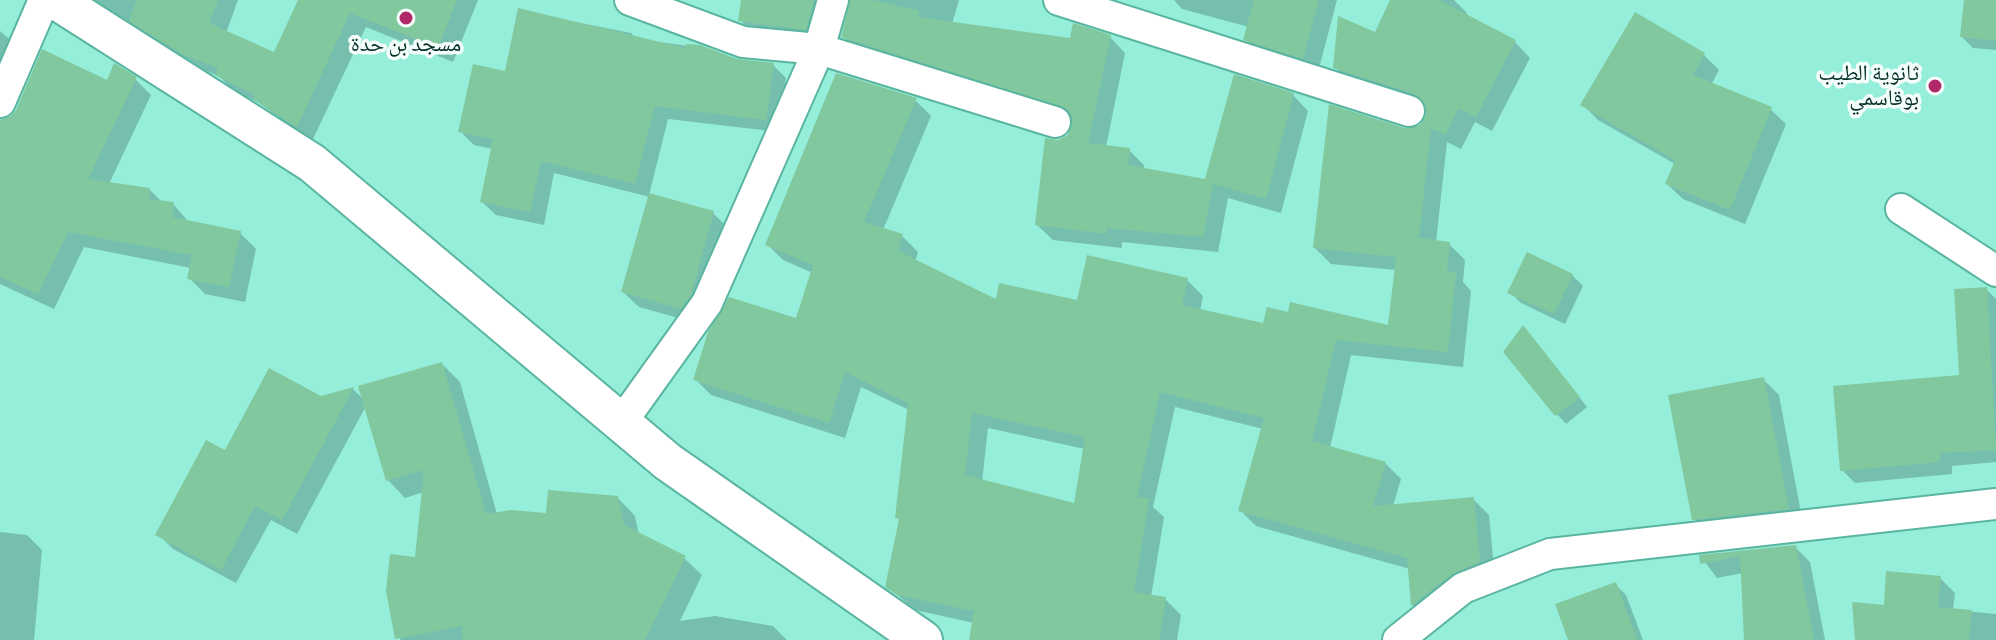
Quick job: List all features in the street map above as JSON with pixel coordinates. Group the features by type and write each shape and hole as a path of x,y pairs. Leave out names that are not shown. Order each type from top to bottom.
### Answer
{"street":[{"path":"0,102 44,0"},
{"path":"56,0 312,163 668,462 923,640"},
{"path":"630,0 743,42 819,49 1055,122"},
{"path":"621,423 707,303 819,49 833,0"},
{"path":"1059,0 1409,111"},
{"path":"1901,209 1996,271"},
{"path":"1398,640 1463,588 1550,554 1996,504"}],"building":[{"path":"137,0 218,0 209,23 274,52 298,0 457,0 438,48 350,13 297,127 253,99 255,95 215,75 218,68 182,54 129,21"},
{"path":"741,0 814,0 806,30 738,21"},
{"path":"850,0 872,0 919,11 917,17 1070,38 1073,23 1111,35 1088,143 1130,148 1128,165 1205,179 1234,74 1294,93 1266,199 1213,184 1203,237 1107,228 1106,234 1035,225 1045,138 1058,140 1068,135 1073,119 1069,110 841,37"},
{"path":"1254,0 1319,0 1303,59 1243,40"},
{"path":"1390,0 1439,0 1516,40 1476,117 1459,108 1445,135 1431,128 1419,238 1450,242 1447,272 1456,273 1448,352 1336,340 1312,441 1386,462 1373,506 1474,497 1480,562 1452,574 1411,606 1407,558 1238,511 1264,418 1160,392 1137,497 1149,499 1134,592 1166,597 1159,640 969,640 974,611 897,595 885,587 899,519 895,518 908,403 845,372 829,423 693,380 708,332 729,297 796,318 813,265 765,245 836,73 917,98 864,222 903,234 898,251 996,299 999,283 1077,300 1087,255 1188,278 1182,305 1263,323 1267,307 1288,312 1290,302 1388,325 1396,257 1313,248 1329,104 1404,128 1420,125 1426,116 1426,106 1415,94 1333,68 1338,16 1375,32","holes":["972,413 1085,437 1074,503 965,475"]},
{"path":"1964,0 1996,0 1996,41 1960,37"},
{"path":"518,8 685,48 686,44 700,45 737,59 774,63 766,120 655,106 635,184 541,161 530,212 480,202 493,139 458,132 473,64 505,71"},
{"path":"1635,12 1705,53 1693,75 1772,107 1730,210 1665,184 1675,160 1580,105"},
{"path":"42,49 107,80 114,63 137,77 88,179 150,188 149,199 174,202 172,217 241,231 229,287 187,279 192,255 68,232 38,294 0,277 0,120 10,117 16,110"},
{"path":"649,193 714,211 691,295 681,309 621,292"},
{"path":"1527,252 1573,274 1554,314 1507,293"},
{"path":"1987,287 1996,450 1940,453 1940,462 1840,471 1833,386 1959,375 1954,289"},
{"path":"1523,325 1580,397 1555,416 1503,352"},
{"path":"442,362 486,514 511,510 546,513 548,490 618,496 624,525 686,556 645,640 462,640 463,626 395,639 386,591 390,554 415,557 424,470 386,481 358,386"},
{"path":"269,368 321,396 354,387 282,520 255,506 221,570 155,535 206,440 225,450"},
{"path":"1764,377 1789,509 1692,520 1668,395"},
{"path":"1796,545 1814,640 1744,640 1740,556 1700,564 1699,555"},
{"path":"1886,571 1941,576 1938,607 1972,610 1969,640 1855,640 1852,602 1884,605"},
{"path":"1616,582 1637,640 1568,640 1555,604"}],"place":[{"name":"مسجد بن حدة","path":"406,18"},
{"name":"ثانوية الطيب بوقاسمي","path":"1935,86"}]}
